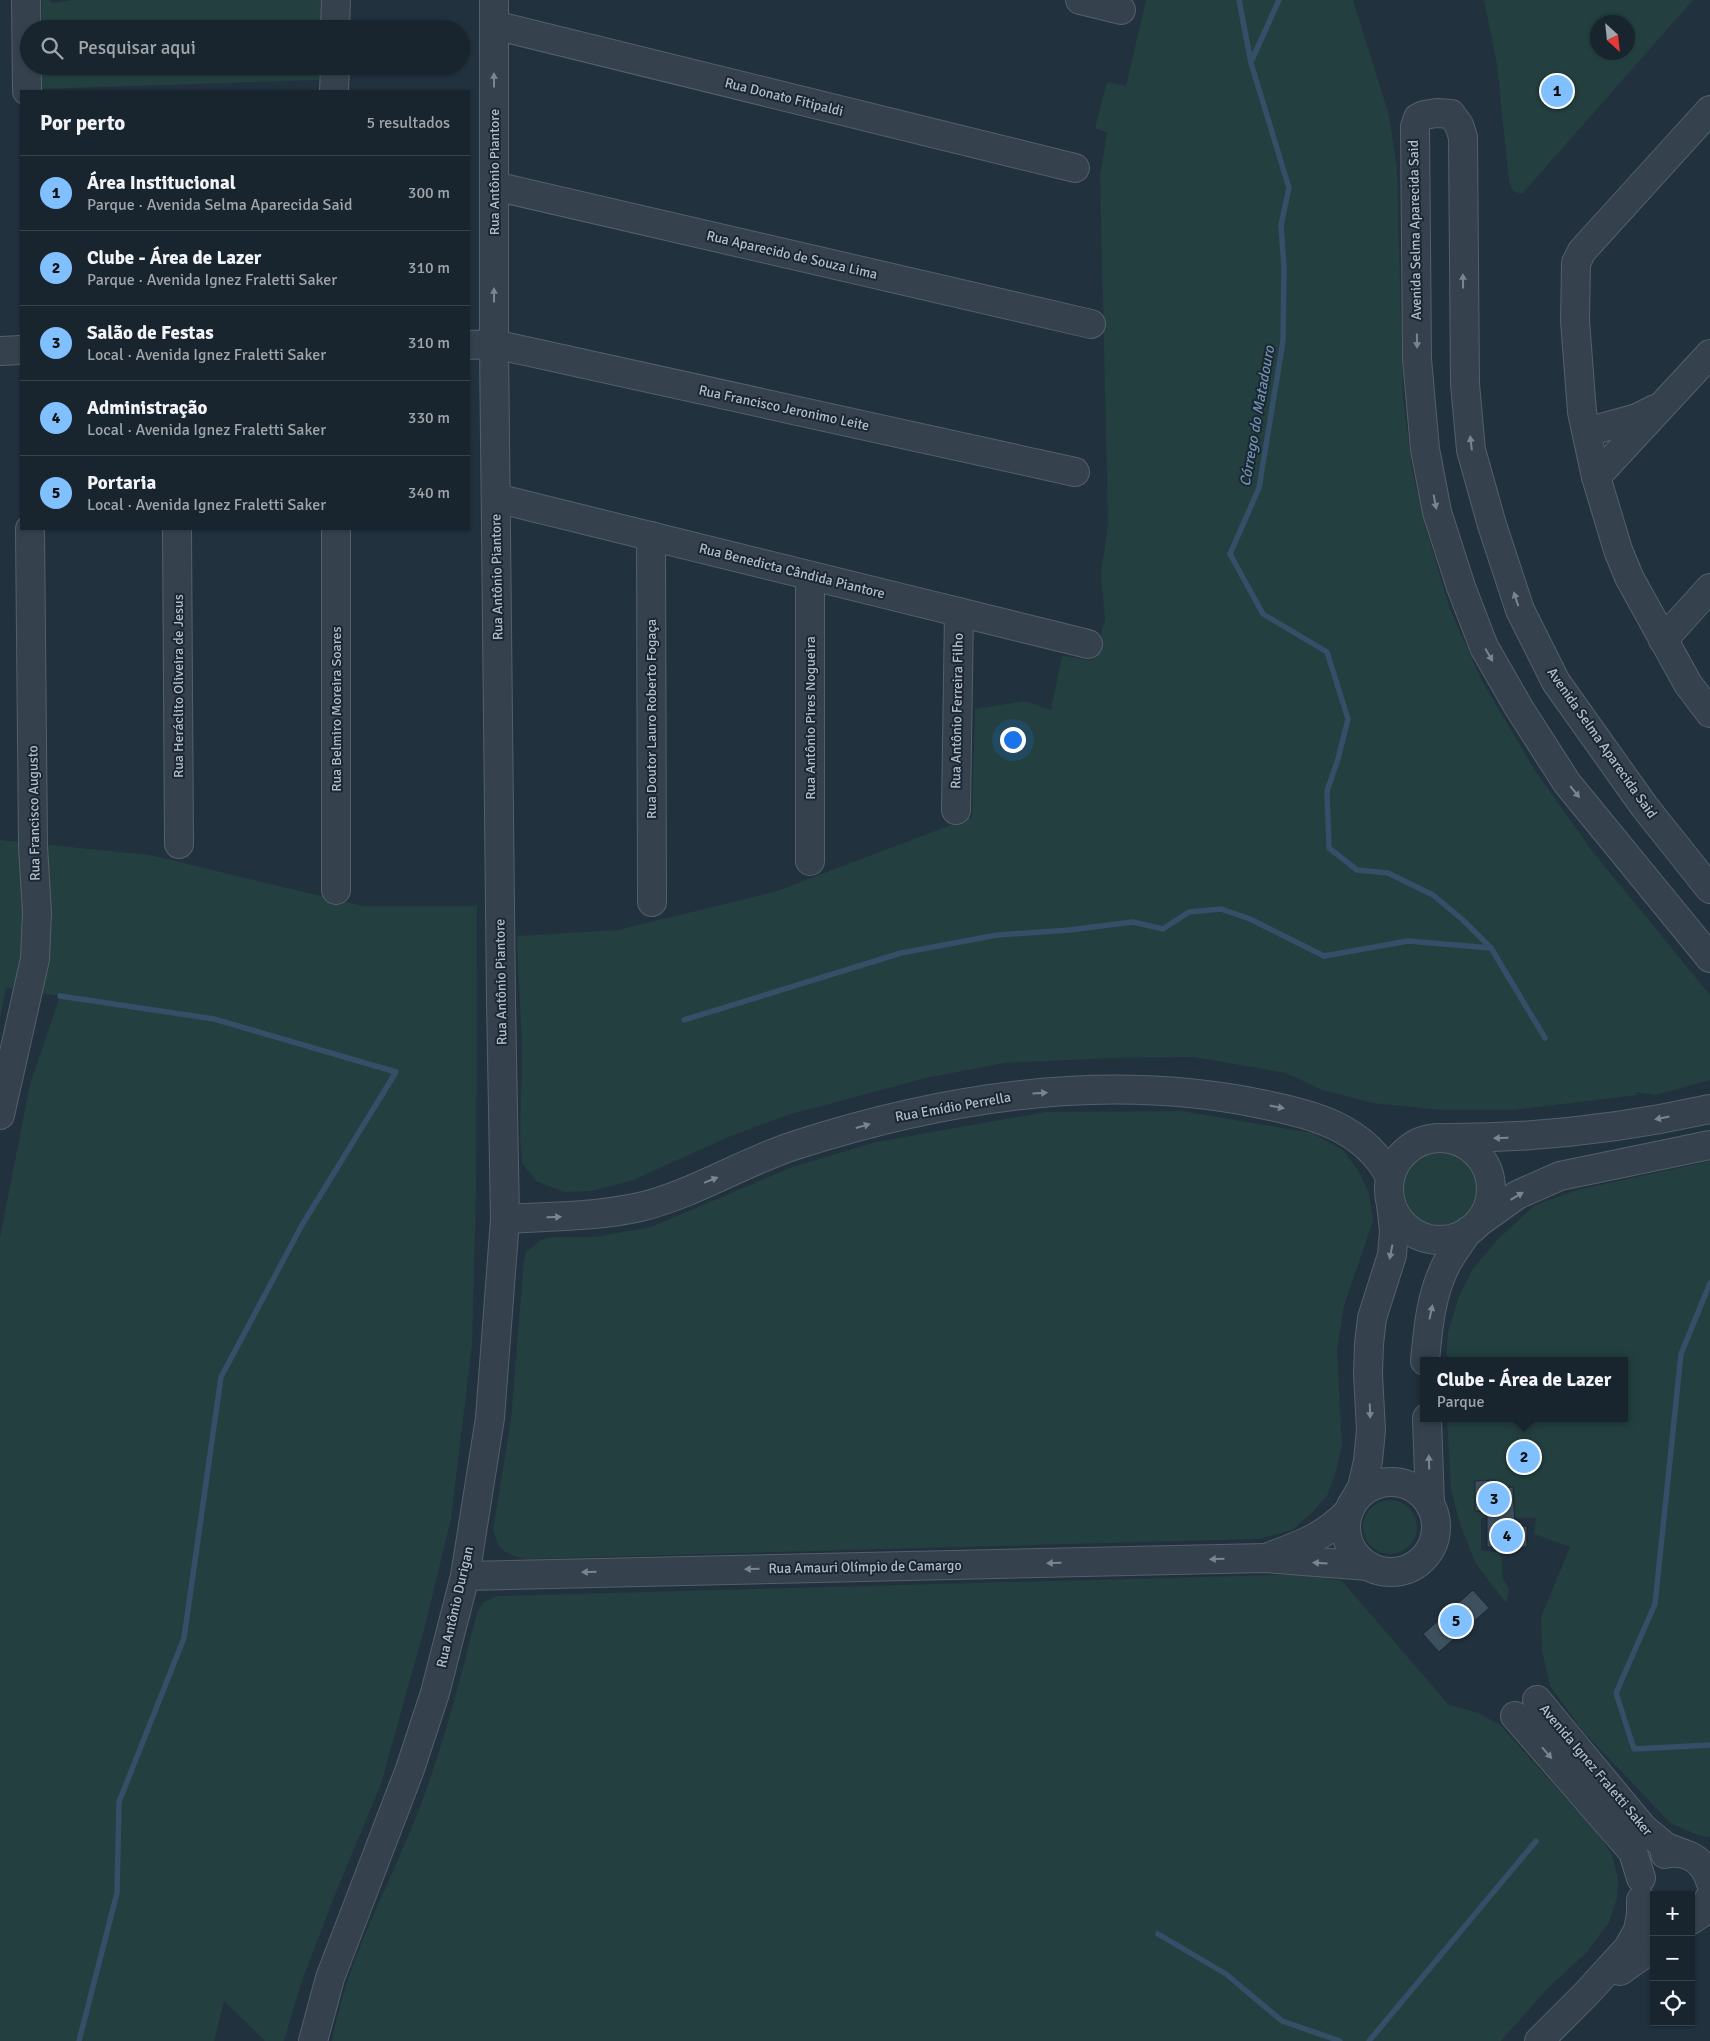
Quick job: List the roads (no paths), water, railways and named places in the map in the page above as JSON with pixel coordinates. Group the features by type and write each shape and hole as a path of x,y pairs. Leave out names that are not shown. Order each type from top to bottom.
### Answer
{"street":[{"path":"26,0 26,20"},
{"path":"335,20 336,0"},
{"path":"1080,0 1121,10"},
{"name":"Rua Donato Fitipaldi","path":"494,13 1075,168"},
{"name":"Rua Antônio Piantore","path":"494,13 494,186 481,344 496,498 504,1153"},
{"path":"27,75 27,90"},
{"path":"334,90 335,75"},
{"path":"1710,110 1582,251 1576,263 1574,321 1582,412 1596,477 1618,550 1625,568 1688,684 1710,713"},
{"name":"Avenida Selma Aparecida Said","path":"1710,889 1644,806 1556,682 1520,610 1492,525 1471,450 1465,384 1462,137 1459,125 1451,114 1424,115 1418,118 1414,127 1417,359 1425,449 1436,503 1461,587 1484,647 1519,708 1567,783 1710,958"},
{"name":"Rua Aparecido de Souza Lima","path":"494,186 1091,324"},
{"name":"Rua Francisco Jeronimo Leite","path":"481,344 1075,472"},
{"path":"0,350 20,350"},
{"path":"1596,477 1710,354"},
{"path":"1587,432 1637,418 1665,404"},
{"name":"Rua Benedicta Cândida Piantore","path":"496,498 1088,644"},
{"name":"Rua Francisco Augusto","path":"2,1101 35,959 37,912 33,847 30,530"},
{"name":"Rua Heráclito Oliveira de Jesus","path":"178,530 179,844"},
{"name":"Rua Belmiro Moreira Soares","path":"336,530 336,890"},
{"name":"Rua Doutor Lauro Roberto Fogaça","path":"651,536 652,902"},
{"name":"Rua Antônio Pires Nogueira","path":"810,576 810,861"},
{"path":"1664,640 1710,588"},
{"name":"Rua Antônio Ferreira Filho","path":"956,810 959,612"},
{"name":"Rua Emídio Perrella","path":"505,1219 590,1216 642,1207 796,1144 882,1120 960,1103 1028,1094 1087,1090 1166,1090 1229,1097 1312,1115 1346,1130 1371,1152 1385,1168 1391,1190"},
{"path":"1427,1422 1430,1505 1434,1515 1436,1534 1430,1550 1414,1566 1394,1572 1376,1570 1356,1556 1347,1538 1346,1519 1362,1486 1368,1461 1371,1430 1368,1374 1369,1344 1372,1318 1392,1255 1394,1230 1391,1190 1398,1160 1412,1146 1430,1139 1550,1135 1624,1125 1710,1109"},
{"path":"1425,1357 1428,1324 1434,1296 1447,1264 1472,1227 1483,1215 1490,1194 1488,1172 1476,1153 1458,1141 1449,1138"},
{"path":"1391,1190 1395,1213 1409,1229 1427,1238 1448,1239 1472,1227 1517,1195 1560,1176 1710,1146"},
{"name":"Rua Antônio Durigan","path":"313,2041 330,1978 410,1769 435,1692 465,1576 490,1418 505,1219 504,1153"},
{"path":"1351,1507 1365,1490 1373,1486 1395,1482 1415,1489 1430,1505"},
{"name":"Rua Amauri Olímpio de Camargo","path":"1265,1558 1323,1534 1337,1524 1351,1507"},
{"name":"Rua Amauri Olímpio de Camargo","path":"465,1576 1265,1558 1368,1566"},
{"name":"Avenida Ignez Fraletti Saker","path":"1537,1700 1643,1828 1666,1847 1695,1856"},
{"name":"Avenida Ignez Fraletti Saker","path":"1514,1716 1627,1845 1638,1863 1645,1898"},
{"path":"1539,2041 1586,1994 1634,1939 1645,1898 1646,1868 1653,1860 1663,1854 1673,1852 1695,1856 1706,1870 1710,1880"},
{"path":"1586,1994 1650,1950"}],"waterway":[{"name":"Córrego do Matadouro","path":"1239,0 1251,63 1289,188 1281,225 1284,268 1283,341 1259,488 1230,554 1263,614 1327,652 1348,719 1338,759 1327,791 1329,848 1357,870 1388,873 1433,895 1463,920 1491,948 1545,1038"},
{"path":"1251,62 1279,0"},
{"path":"684,1020 901,953 997,935 1069,930 1133,922 1163,929 1189,912 1221,909 1250,919 1324,956 1408,941 1491,948"},
{"path":"60,996 214,1019 396,1072 302,1225 221,1377 184,1638 119,1802 117,1893 79,2041"},
{"path":"1710,1283 1681,1354 1655,1604 1616,1693 1634,1749 1710,1745"},
{"path":"1369,2041 1536,1841"},
{"path":"1158,1934 1226,1974 1282,2021 1340,2041"}],"place":[{"name":"Área Institucional","path":"1557,91"},
{"name":"Clube - Área de Lazer","path":"1524,1457"},
{"name":"Salão de Festas","path":"1494,1499"},
{"name":"Administração","path":"1507,1536"},
{"name":"Portaria","path":"1456,1621"}]}
